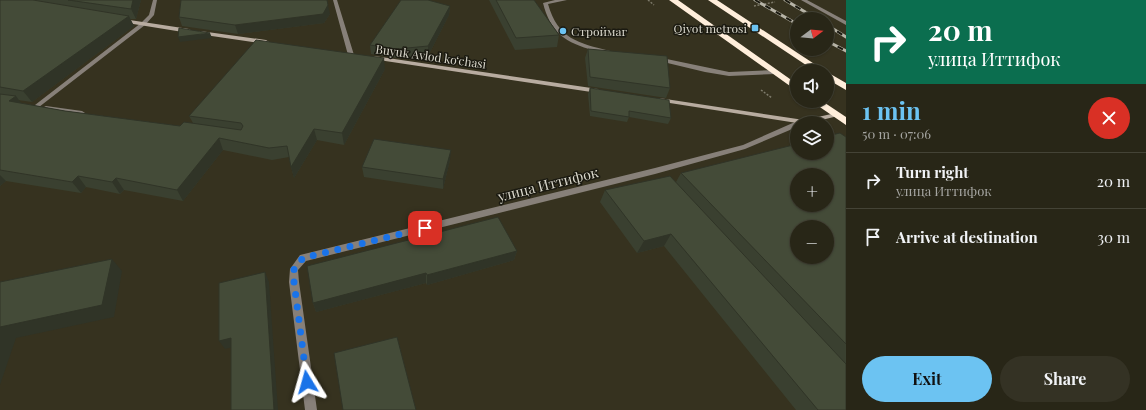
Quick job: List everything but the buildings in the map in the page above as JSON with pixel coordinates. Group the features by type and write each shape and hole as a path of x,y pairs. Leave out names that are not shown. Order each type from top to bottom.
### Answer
{"highway":[{"path":"673,0 790,83"},
{"path":"712,0 810,64"},
{"path":"834,79 846,87"},
{"path":"829,108 841,114 846,122"}],"street":[{"path":"92,115 34,106 143,24 151,15 154,0"},
{"path":"335,0 351,55"},
{"path":"565,0 545,3 547,15 559,34 590,48 612,53"},
{"path":"803,0 846,24"},
{"path":"113,19 274,44"},
{"name":"Buyuk Avlod koʻchasi","path":"343,54 359,56"},
{"name":"Buyuk Avlod koʻchasi","path":"367,57 609,93"},
{"path":"649,57 704,70 729,74 775,72"},
{"path":"656,100 790,121"},
{"name":"улица Иттифок","path":"311,410 294,282 294,269 303,258 658,174 745,147 790,127"}],"path":[{"path":"771,0 776,2"}],"railway":[{"path":"755,0 790,20"},
{"path":"785,0 805,12"},
{"path":"834,29 846,37"},
{"path":"834,45 846,51"}],"place":[{"name":"Qiyot metrosi","path":"755,28"},
{"name":"Строймаг","path":"563,31"}],"route":[{"path":"307,382 294,282 294,269 303,258 425,228"}]}
